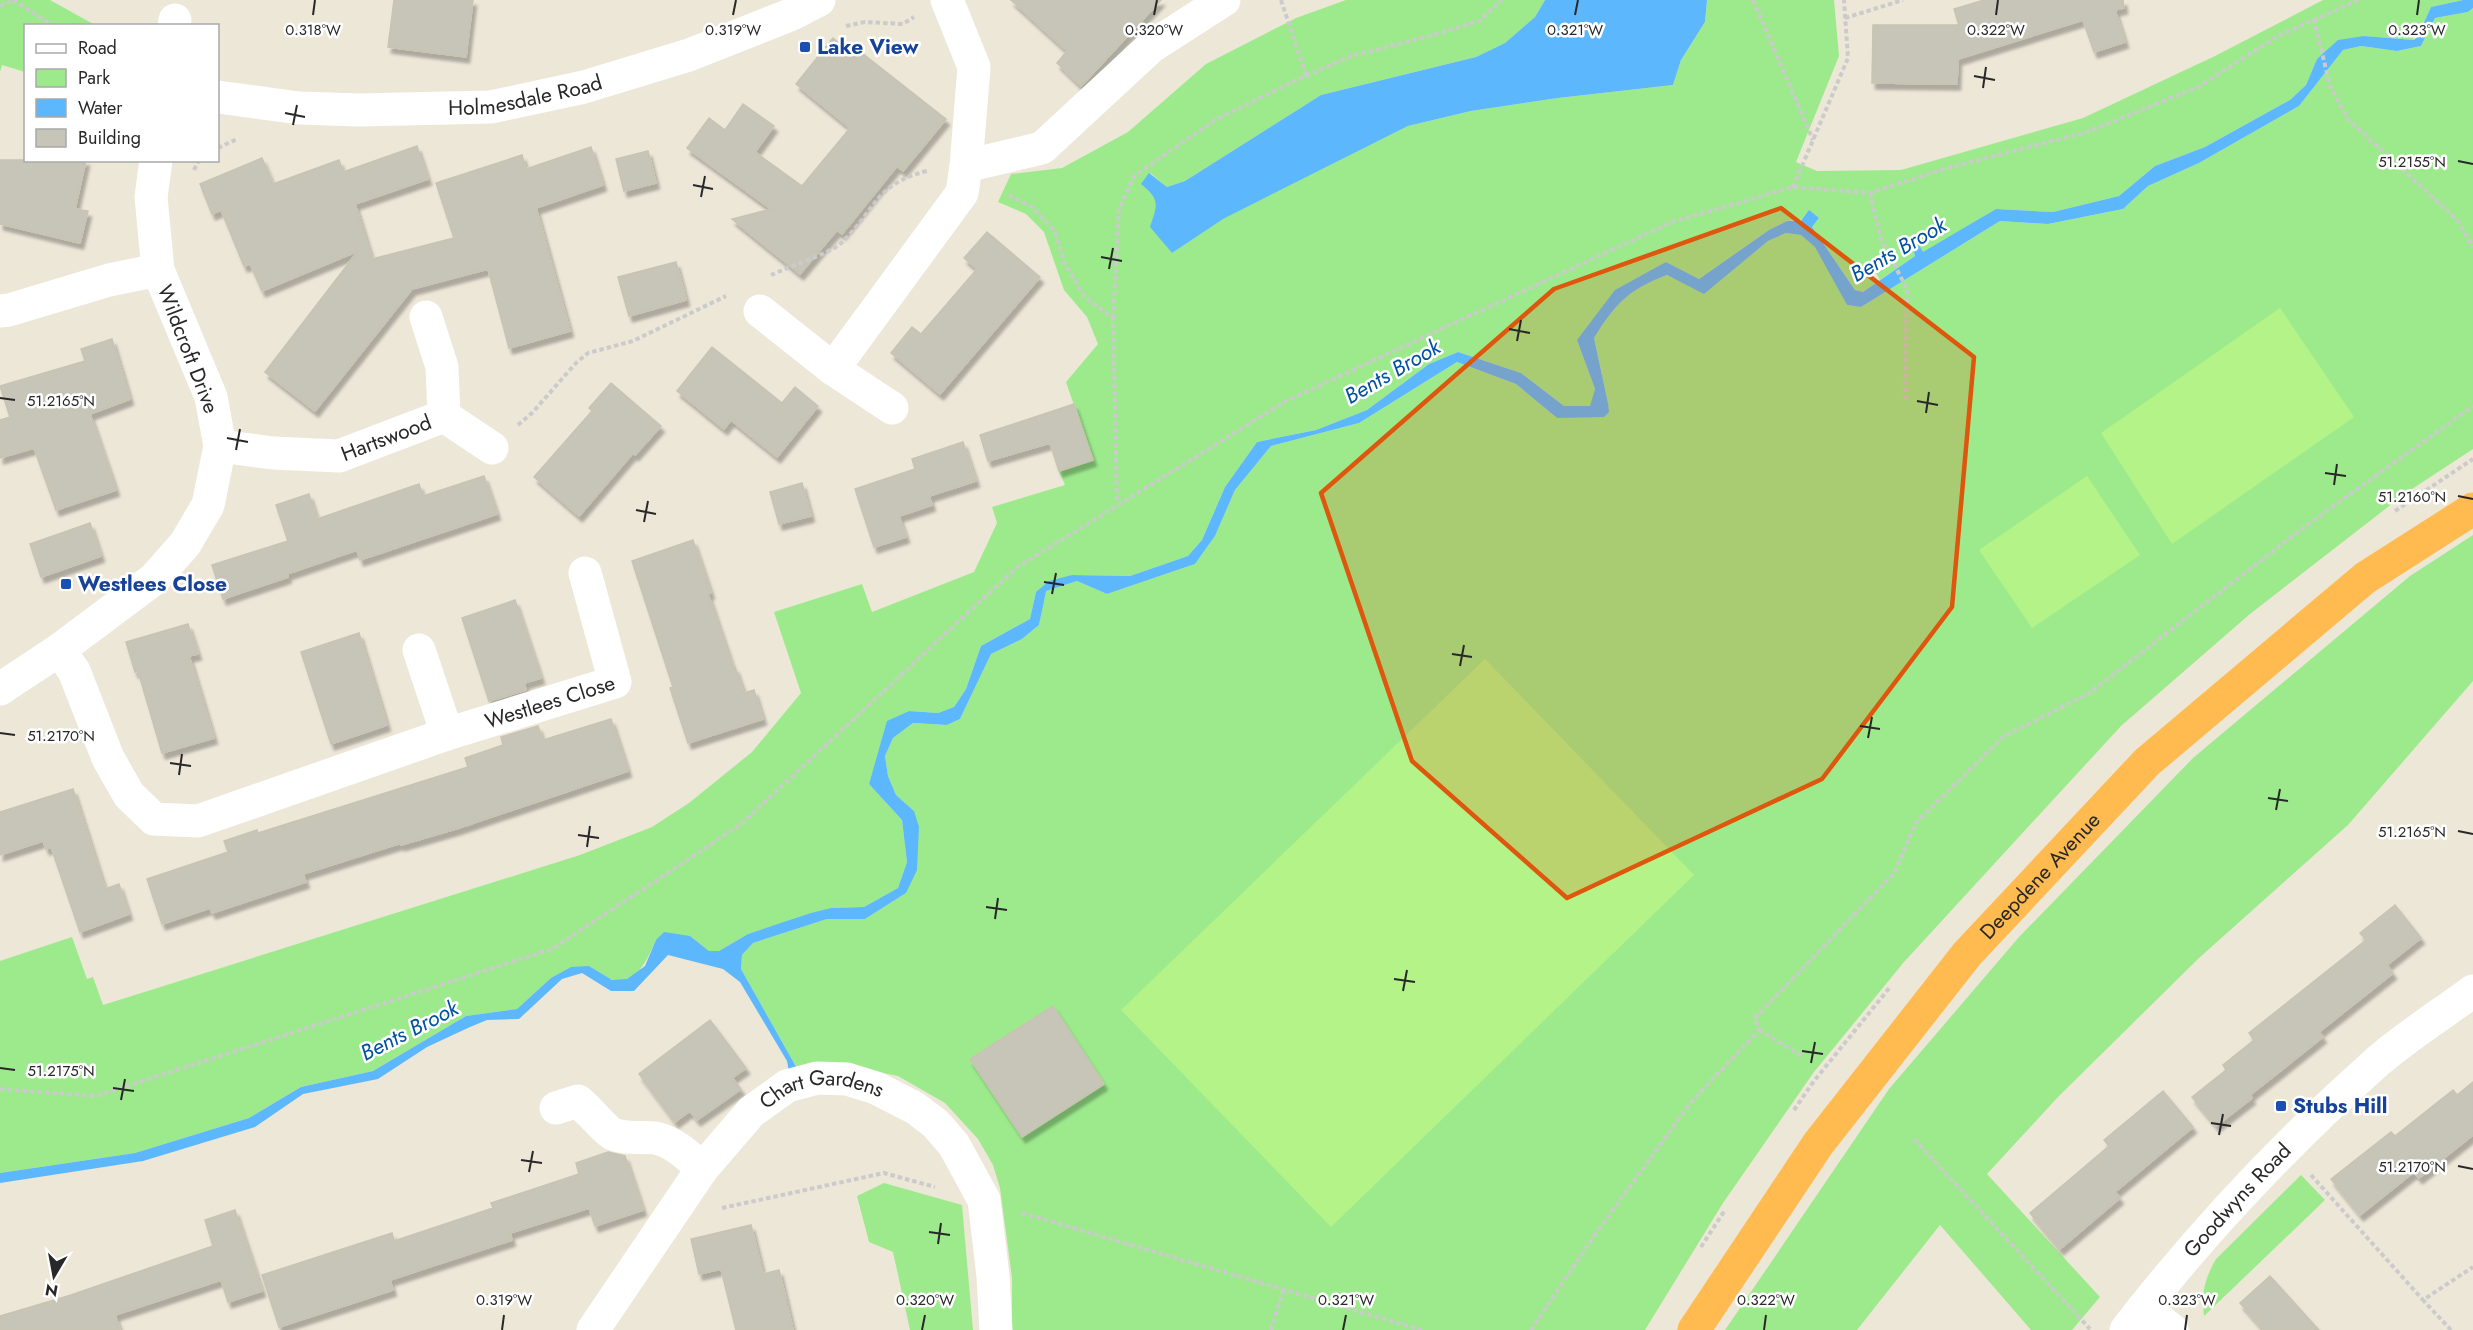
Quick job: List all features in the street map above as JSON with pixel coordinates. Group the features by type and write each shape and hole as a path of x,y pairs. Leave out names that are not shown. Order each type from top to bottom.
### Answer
{"highway":[{"name":"Deepdene Avenue","path":"1695,1330 1818,1144 1967,954 2147,762 2365,578 2473,509"}],"street":[{"name":"Holmesdale Road","path":"219,97 299,108 358,110 491,107 584,87 689,55 790,15 819,0"},
{"path":"833,369 962,193 974,67 947,0"},
{"path":"966,166 1042,148 1151,47 1224,0"},
{"name":"Wildcroft Drive","path":"0,689 59,650 154,579 185,544 208,505 220,446 211,398 158,270 151,197 156,162"},
{"name":"Wildcroft Drive","path":"0,310 9,310 109,280 158,270"},
{"path":"748,301 833,369 892,408"},
{"path":"426,317 442,367 444,416 492,448"},
{"name":"Hartswood","path":"220,446 273,453 339,456 444,416"},
{"name":"Westlees Close","path":"59,650 74,672 108,758 129,795 154,819 198,821 447,734 615,682 585,573"},
{"path":"420,650 447,734"},
{"name":"Goodwyns Road","path":"2134,1319 2224,1213 2286,1148 2379,1060 2473,991"},
{"name":"Chart Gardens","path":"593,1330 702,1169 751,1112 768,1097 787,1086 817,1078 847,1079 876,1088 915,1108 936,1124 954,1145 984,1200 993,1276 996,1330"},
{"path":"556,1108 578,1101 590,1109 610,1133 629,1138 657,1138 685,1152 702,1169"},
{"path":"2134,1319 2172,1330"}],"path":[{"path":"0,6 14,0 51,24"},
{"path":"1281,0 1306,75"},
{"path":"1117,504 1113,318 1119,209 1134,176 1217,119 1306,75 1351,56 1479,21 1502,0"},
{"path":"1753,0 1813,141"},
{"path":"1793,187 1848,58 1844,0"},
{"path":"1845,18 1903,0"},
{"path":"0,1089 96,1095 552,949 740,825 1016,567 1286,401 1672,222 1793,187 1870,193 1947,168 2087,132 2198,87 2278,36 2358,0"},
{"path":"2314,19 2330,86 2348,119 2457,220 2473,247"},
{"path":"767,277 839,246 887,187 911,175 946,166 966,166 1001,192 1032,207 1055,231 1064,262 1084,296 1113,318"},
{"path":"1870,193 1881,239 1907,289 1905,401"},
{"path":"492,448 531,413 576,363 588,354 633,341 748,301"},
{"path":"1802,1056 1760,1030 1755,1018 1895,872 1915,824 2004,736 2088,694 2303,528 2473,406"},
{"path":"1531,1330 1596,1233 1692,1101 1760,1030"},
{"path":"1914,1139 2090,1330"},
{"path":"2286,1148 2451,1330"},
{"path":"668,1219 884,1173 984,1200 1422,1330"},
{"path":"2422,1300 2473,1267"},
{"path":"1271,1330 1284,1288"}],"highlighted area":[{"path":"1781,208 1974,357 1952,607 1822,779 1567,898 1412,761 1321,493 1554,289"}],"green space":[{"path":"0,0 50,0 93,24 24,24 24,72 2,65 0,72"},
{"path":"1346,0 1545,0 1535,17 1505,43 1476,57 1321,95 1185,181 1167,187 1150,173 1157,204 1151,227 1172,253 1222,219 1408,126 1471,111 1673,85 1681,60 1705,22 1707,0 1834,0 1839,56 1796,162 1817,171 1901,170 2083,118 2215,56 2323,0 2463,0 2431,7 2418,36 2413,36 2414,40 2364,36 2317,59 2306,85 2290,100 2205,147 2155,166 2119,196 2053,212 1996,209 1923,253 1912,244 1915,256 1880,280 1876,273 1870,275 1875,284 1863,292 1855,290 1812,227 1819,218 1787,221 1769,230 1699,279 1666,262 1577,340 1595,389 1591,406 1564,406 1521,373 1458,352 1429,364 1367,410 1316,430 1257,442 1225,487 1202,540 1188,556 1130,576 1072,575 1036,592 1030,619 981,646 966,689 954,707 938,713 909,711 888,721 869,784 902,820 907,862 898,888 864,907 831,908 748,934 719,951 709,951 690,936 656,940 645,963 627,980 610,979 589,966 551,978 517,1009 466,1016 373,1071 301,1087 249,1118 135,1153 0,1173 0,961 72,937 87,979 93,977 103,1005 580,855 652,827 689,803 752,752 801,693 774,612 862,584 872,612 974,572 997,523 992,507 1065,485 1059,471 1093,460 1066,382 1098,344 1087,317 1064,290 1044,232 1026,214 998,202 1011,174 1062,168 1128,132 1206,64 1296,18"},
{"path":"2473,8 2473,449 2406,493 2250,614 2121,726 1904,962 1814,1072 1723,1203 1645,1330 1012,1330 1012,1278 1000,1188 993,1165 978,1139 945,1103 898,1076 838,1064 799,1072 741,969 742,955 753,943 827,919 865,919 906,893 914,811 896,795 888,776 885,756 893,738 913,723 947,725 960,719 991,654 1022,639 1039,625 1045,591 1077,581 1107,594 1195,564 1215,536 1235,490 1271,446 1359,423 1457,362 1516,384 1557,418 1608,403 1594,338 1616,307 1642,286 1667,275 1704,293 1768,241 1786,233 1801,235 1816,247 1847,305 1861,307 2000,221 2048,224 2123,209 2148,186 2199,163 2299,106 2343,50 2361,46 2397,51 2421,46 2435,18 2468,12"},
{"path":"2280,308 2354,417 2172,544 2101,433"},
{"path":"2087,476 2140,555 2032,628 1979,550"},
{"path":"2473,535 2473,681 2348,825 2199,958 2058,1097 1987,1174 2100,1297 2072,1330 2031,1330 1940,1225 1857,1330 1725,1330 1889,1089 2019,937 2193,758 2410,576"},
{"path":"1485,659 1694,875 1331,1227 1121,1010"},
{"path":"2301,1175 2325,1200 2204,1316 2205,1286 2216,1259"},
{"path":"884,1183 962,1205 973,1330 910,1330 893,1252 869,1242 857,1196"}],"water":[{"path":"1545,0 1707,0 1705,22 1681,60 1673,85 1471,111 1408,126 1223,219 1172,253 1150,227 1156,203 1152,194 1141,184 1149,173 1167,187 1185,181 1321,95 1476,57 1505,43 1535,17"},
{"path":"2473,0 2473,8 2468,12 2435,18 2421,46 2397,51 2361,46 2343,50 2299,106 2199,163 2148,186 2123,209 2048,224 2000,221 1861,307 1847,305 1815,247 1801,235 1786,233 1768,241 1704,294 1667,275 1642,286 1616,307 1594,338 1608,403 1609,412 1604,417 1557,418 1516,384 1457,362 1359,423 1271,446 1235,490 1215,536 1195,564 1107,594 1077,581 1046,591 1039,625 1022,639 991,654 960,719 947,725 913,723 893,738 885,756 888,776 896,795 914,811 919,827 917,870 906,893 865,919 827,919 753,943 742,955 741,969 799,1072 789,1072 787,1061 740,982 723,969 668,955 634,991 611,991 582,973 562,979 519,1019 487,1020 470,1027 427,1047 378,1079 303,1094 255,1127 143,1161 0,1183 0,1173 135,1153 249,1118 301,1087 373,1071 466,1016 517,1009 551,978 571,967 589,966 612,980 627,979 645,966 656,940 664,932 690,936 709,951 719,951 748,934 811,913 831,908 864,907 898,888 907,862 902,820 869,784 887,721 909,711 938,713 954,707 966,689 981,646 1030,619 1036,592 1049,581 1072,575 1130,576 1188,556 1202,540 1225,487 1257,442 1316,430 1367,410 1429,364 1458,352 1521,373 1564,406 1590,406 1595,389 1577,340 1615,290 1666,262 1699,279 1769,230 1787,221 1801,221 1809,210 1819,218 1812,227 1855,290 1863,292 1915,256 1912,244 1917,242 1923,252 1996,209 2053,212 2119,196 2155,166 2205,147 2290,100 2306,85 2317,59 2338,40 2364,36 2414,40 2431,7"}],"building":[{"path":"394,0 473,0 466,57 388,47"},
{"path":"1011,0 1161,0 1081,86 1057,63 1067,51"},
{"path":"1984,0 2123,0 2124,8 2115,10 2125,42 2094,52 2083,20 1958,59 1957,84 1872,83 1873,25 1959,25 1954,9"},
{"path":"833,38 849,51 853,46 946,119 903,171 897,166 842,234 837,230 800,274 732,219 771,209 687,148 709,118 725,130 743,104 774,126 755,152 802,186 850,128 796,84"},
{"path":"417,146 428,179 355,204 372,259 454,238 436,183 522,155 526,169 591,147 603,185 536,208 570,331 509,348 488,269 412,289 315,411 265,372 358,251 262,291 250,264 244,266 221,210 212,214 200,184 262,158 273,184 339,160 343,172"},
{"path":"648,151 656,183 624,191 616,159"},
{"path":"0,160 86,162 75,209 88,211 80,243 0,224"},
{"path":"987,232 1040,277 940,394 891,353 912,327 921,334 977,269 964,258"},
{"path":"676,262 686,300 629,316 618,277"},
{"path":"112,339 130,399 90,414 116,490 56,510 34,448 0,458 0,420 10,417 0,386 85,361 81,349"},
{"path":"712,347 782,403 795,387 818,406 777,457 731,420 724,429 677,391"},
{"path":"611,383 661,426 635,455 633,453 579,516 534,477 592,411 589,408"},
{"path":"1074,404 1093,460 1059,471 1050,443 988,461 980,435"},
{"path":"963,442 976,481 929,496 932,505 899,516 906,537 874,547 855,489 915,469 912,459"},
{"path":"484,476 497,514 360,560 357,550 223,599 212,565 288,541 276,505 309,494 317,519 419,484 423,496"},
{"path":"802,483 811,516 779,524 770,492"},
{"path":"90,523 101,556 41,577 30,544"},
{"path":"693,540 733,668 735,667 744,693 754,690 763,719 688,743 670,688 673,687 632,561"},
{"path":"515,600 541,678 524,683 526,690 489,701 462,618"},
{"path":"188,624 198,654 189,656 214,738 162,753 138,671 135,672 126,642"},
{"path":"359,633 387,725 331,744 301,652"},
{"path":"611,719 628,771 459,828 401,845 401,843 303,874 306,882 212,913 210,908 162,924 147,879 228,852 224,841 257,830 258,833 468,767 465,758 503,745 501,737 538,726 543,740"},
{"path":"73,789 105,889 119,884 129,914 80,932 51,847 46,849 43,841 0,855 0,812"},
{"path":"2395,905 2421,938 2387,965 2393,973 2319,1032 2323,1037 2250,1095 2252,1098 2216,1126 2192,1097 2226,1070 2223,1065 2254,1040 2249,1033 2366,940 2360,933"},
{"path":"1053,1006 1104,1084 1022,1137 970,1059"},
{"path":"710,1020 746,1068 732,1078 741,1089 697,1120 690,1111 675,1122 639,1074"},
{"path":"2473,1082 2473,1135 2419,1178 2414,1172 2360,1215 2331,1179 2391,1132 2395,1136 2453,1090 2457,1095"},
{"path":"2163,1091 2193,1127 2115,1192 2120,1198 2060,1249 2030,1213 2109,1146 2104,1140"},
{"path":"608,1152 625,1156 643,1210 595,1226 589,1208 510,1233 512,1240 390,1280 393,1290 279,1327 262,1275 392,1233 394,1241 493,1208 491,1203 579,1174 576,1163"},
{"path":"235,1210 262,1291 228,1302 221,1280 115,1315 120,1330 0,1330 0,1316 71,1295 213,1246 205,1220"},
{"path":"751,1225 763,1274 779,1270 793,1330 736,1330 721,1269 699,1274 691,1239"},
{"path":"2270,1276 2319,1330 2264,1330 2240,1303"}],"place":[{"name":"Lake View","path":"805,47"},
{"name":"Westlees Close","path":"66,584"},
{"name":"Stubs Hill","path":"2281,1106"}],"water label":[{"name":"Bents Brook","path":"1898,249"},
{"name":"Bents Brook","path":"1392,371"},
{"name":"Bents Brook","path":"409,1030"}]}
